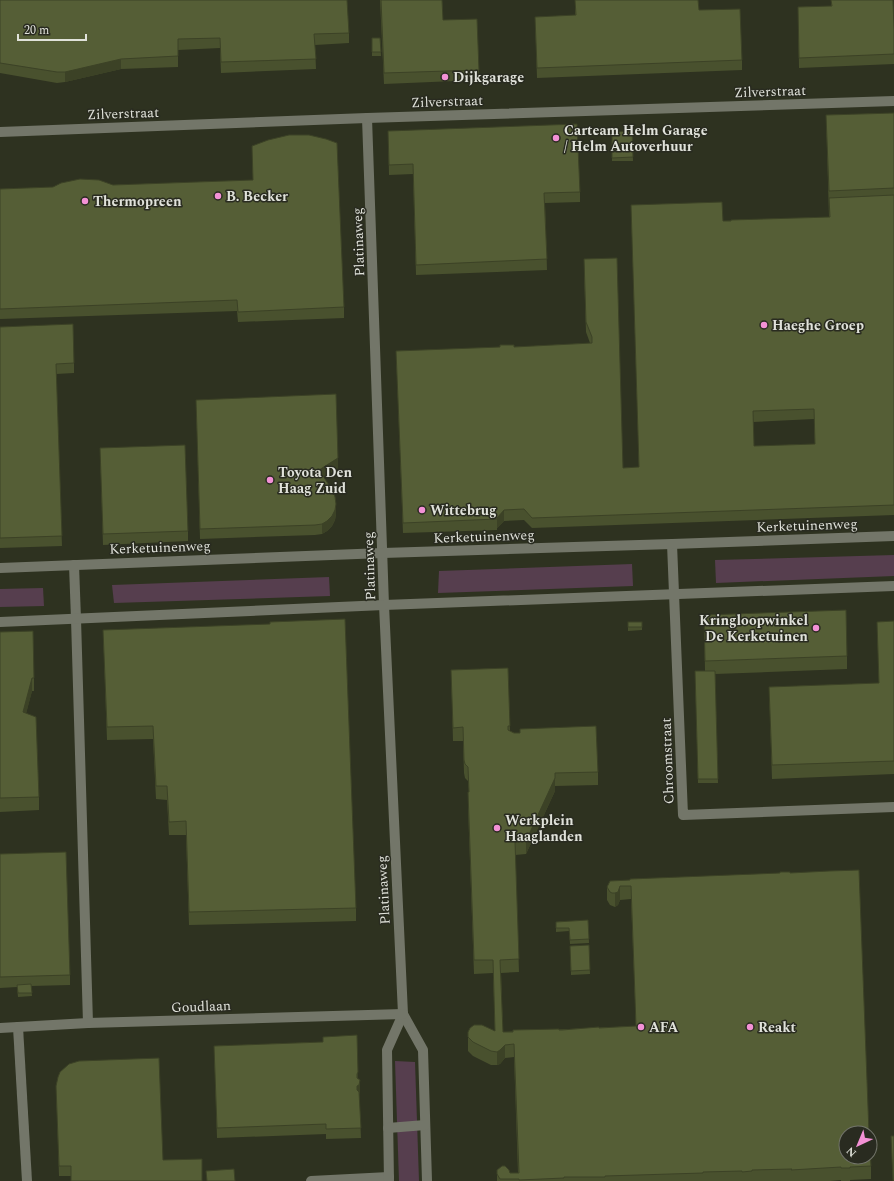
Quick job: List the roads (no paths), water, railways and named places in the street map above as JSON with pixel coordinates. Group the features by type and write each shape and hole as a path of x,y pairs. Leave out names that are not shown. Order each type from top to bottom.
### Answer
{"street":[{"name":"Zilverstraat","path":"0,132 367,118 894,101"},
{"name":"Platinaweg","path":"367,118 384,605 403,1014 423,1050 427,1181"},
{"name":"Kerketuinenweg","path":"0,568 383,553 894,536"},
{"name":"Chroomstraat","path":"672,544 684,815 894,807"},
{"path":"74,565 88,1023"},
{"path":"0,622 384,605 894,586"},
{"name":"Platinaweg","path":"389,1179 387,1050 403,1014"},
{"name":"Goudlaan","path":"0,1028 88,1023 403,1014"},
{"path":"18,1027 27,1181"},
{"path":"388,1128 425,1125"},
{"path":"311,1181 389,1179"}],"place":[{"name":"Dijkgarage","path":"445,77"},
{"name":"Carteam Helm Garage / Helm Autoverhuur","path":"556,138"},
{"name":"B. Becker","path":"218,196"},
{"name":"Thermopreen","path":"85,201"},
{"name":"Haeghe Groep","path":"764,325"},
{"name":"Toyota Den Haag Zuid","path":"270,480"},
{"name":"Wittebrug","path":"422,510"},
{"name":"Kringloopwinkel De Kerketuinen","path":"816,628"},
{"name":"Werkplein Haaglanden","path":"497,828"},
{"name":"AFA","path":"641,1027"},
{"name":"Reakt","path":"750,1027"}]}
